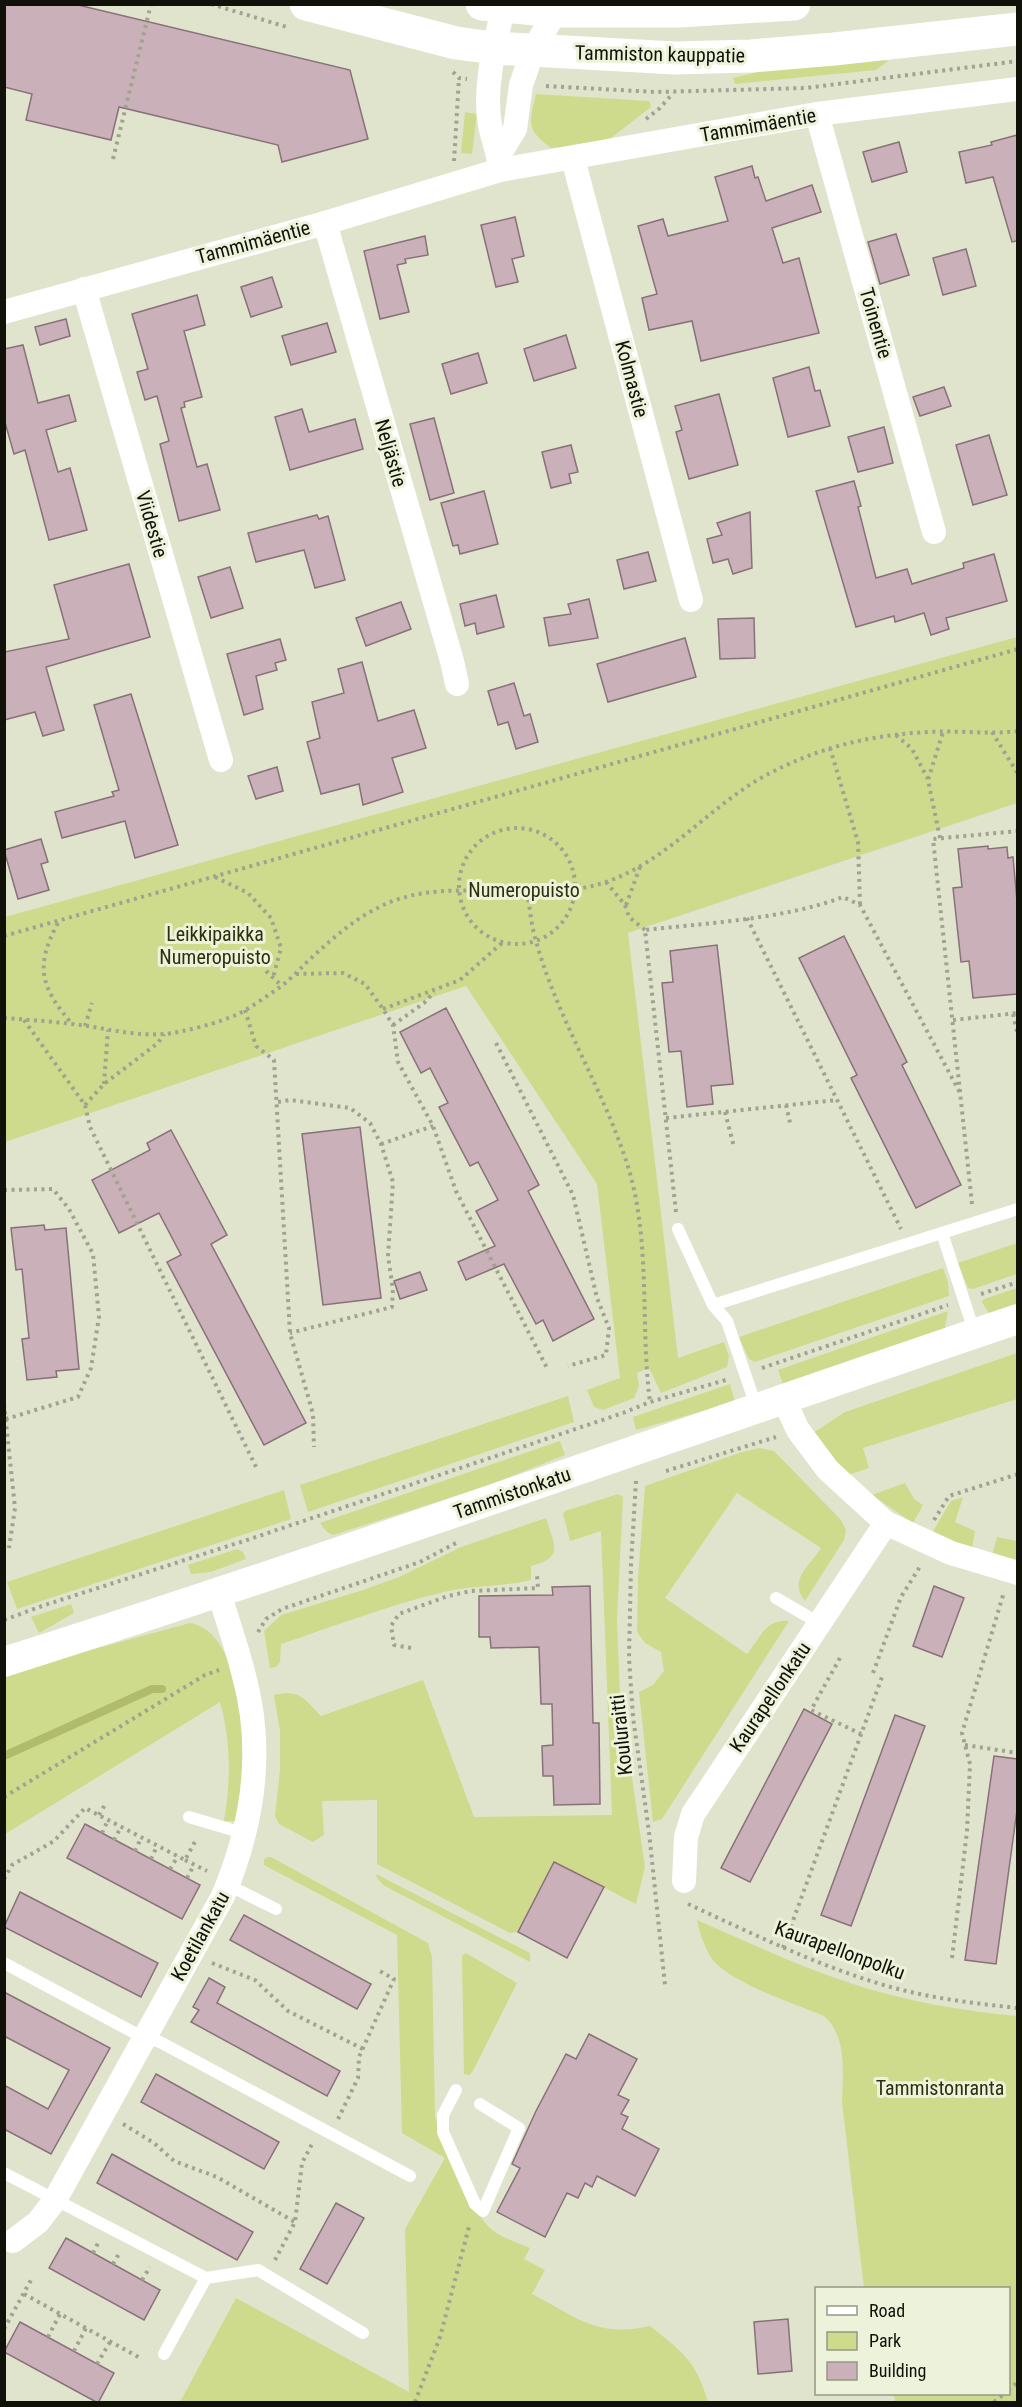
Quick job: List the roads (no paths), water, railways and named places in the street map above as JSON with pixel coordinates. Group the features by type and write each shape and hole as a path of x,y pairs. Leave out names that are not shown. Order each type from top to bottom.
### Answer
{"main road":[{"name":"Tammiston kauppatie","path":"306,4 456,43 494,48 664,57 751,56 1017,29"},
{"path":"497,6 701,10 794,4"}],"street":[{"path":"497,6 489,82 489,124 500,162"},
{"path":"500,162 515,129 521,85 533,50 556,8"},
{"name":"Tammimäentie","path":"4,312 325,223 452,185 500,162 573,159 817,114 1017,89"},
{"name":"Toinentie","path":"817,114 934,532"},
{"name":"Kolmastie","path":"573,159 691,600"},
{"name":"Neljästie","path":"325,223 457,684"},
{"name":"Viidestie","path":"84,289 221,760"},
{"name":"Tammistonkatu","path":"4,1662 599,1464 770,1402 1017,1319"},
{"path":"770,1402 798,1430 828,1470 886,1523 925,1543 989,1566 1011,1580"},
{"name":"Kaurapellonkatu","path":"684,1881 686,1837 693,1814 886,1523"},
{"name":"Koetilankatu","path":"13,2241 38,2222 55,2200 228,1885 246,1834 253,1793 255,1752 252,1710 219,1592"}],"lane":[{"path":"713,1305 1017,1209"},
{"path":"678,1229 713,1305 727,1321 744,1375 770,1402"},
{"path":"942,1233 975,1334"},
{"path":"776,1598 819,1623"},
{"path":"189,1817 246,1834"},
{"path":"228,1885 276,1909"},
{"path":"4,1963 410,2175"},
{"path":"456,2090 443,2115 443,2132 474,2204 483,2211 519,2128 480,2104"},
{"path":"4,2174 206,2278 258,2270 363,2333"},
{"path":"164,2354 206,2278"}],"waterway":[{"path":"4,1756 152,1689 162,1689"}],"park label":[{"name":"Numeropuisto","path":"524,890"},
{"name":"Leikkipaikka Numeropuisto","path":"215,946"},
{"name":"Tammistonranta","path":"940,2088"}]}
